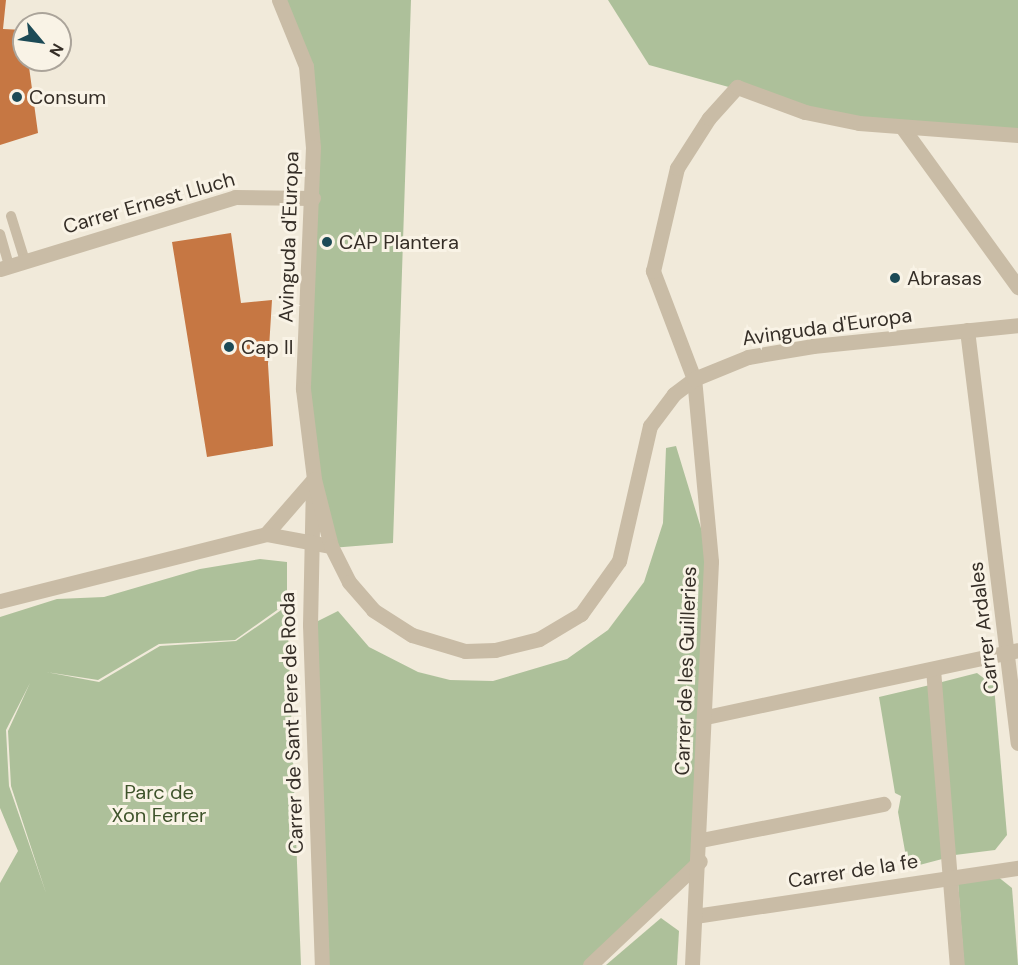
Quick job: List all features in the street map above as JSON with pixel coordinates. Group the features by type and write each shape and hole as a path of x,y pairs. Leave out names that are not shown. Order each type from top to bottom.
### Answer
{"street":[{"name":"Avinguda d'Europa","path":"279,0 306,66 313,198 303,389 314,479 331,546 350,582 373,610 412,635 465,651 539,639 581,614 605,586 630,532 650,426 674,394 694,379 748,357 791,350 1018,325"},
{"name":"Carrer de les Guilleries","path":"692,965 701,840 711,561 694,379 653,271 677,168 709,118 737,87 805,112 902,127"},
{"path":"902,127 1018,135"},
{"path":"902,127 1018,287"},
{"name":"Carrer Ernest Lluch","path":"5,267 235,197 313,198"},
{"name":"Carrer Ardales","path":"967,330 1014,652 1018,743"},
{"path":"266,534 314,479"},
{"name":"Carrer de Sant Pere de Roda","path":"314,479 308,542 322,965"},
{"path":"0,601 266,534 331,546"},
{"path":"706,717 1014,652"},
{"path":"933,669 952,876 957,965"},
{"path":"701,840 883,804"},
{"path":"590,965 700,861"},
{"name":"Carrer de la fe","path":"695,916 1018,868"}],"lane":[{"path":"11,216 25,261"},
{"path":"0,234 5,267"}],"green space":[{"path":"279,0 411,0 393,543 331,548 307,477 306,66"},
{"path":"608,0 1018,0 1018,135 859,123 649,65"},
{"path":"676,446 711,561 699,860 586,965 322,965 310,625 338,611 369,647 418,672 450,680 493,681 567,659 608,630 644,582 663,523 666,448"},
{"name":"Parc de Xon Ferrer","path":"260,559 287,562 287,603 235,640 159,644 98,680 46,672 99,682 160,646 236,641 287,606 301,965 0,965 0,883 18,851 0,808 0,617 57,599 104,597 200,569","holes":["30,683 8,731 11,786 46,893 9,786 6,730"]},
{"path":"977,673 994,686 1007,835 995,850 955,855 938,683"},
{"path":"930,685 946,858 908,868 898,812 901,796 895,793 879,697"},
{"path":"997,876 1012,888 1018,965 964,965 958,883"},
{"path":"661,918 679,931 677,965 606,965"}],"building":[{"name":"Consum","path":"0,0 6,0 3,29 12,29 12,72 30,72 38,133 0,145"},
{"name":"Cap II","path":"231,233 241,303 272,300 268,364 273,446 207,457 172,242"}],"place":[{"name":"Consum","path":"17,97"},
{"name":"CAP Plantera","path":"327,242"},
{"name":"Abrasas","path":"895,278"},
{"name":"Cap II","path":"229,347"}]}
